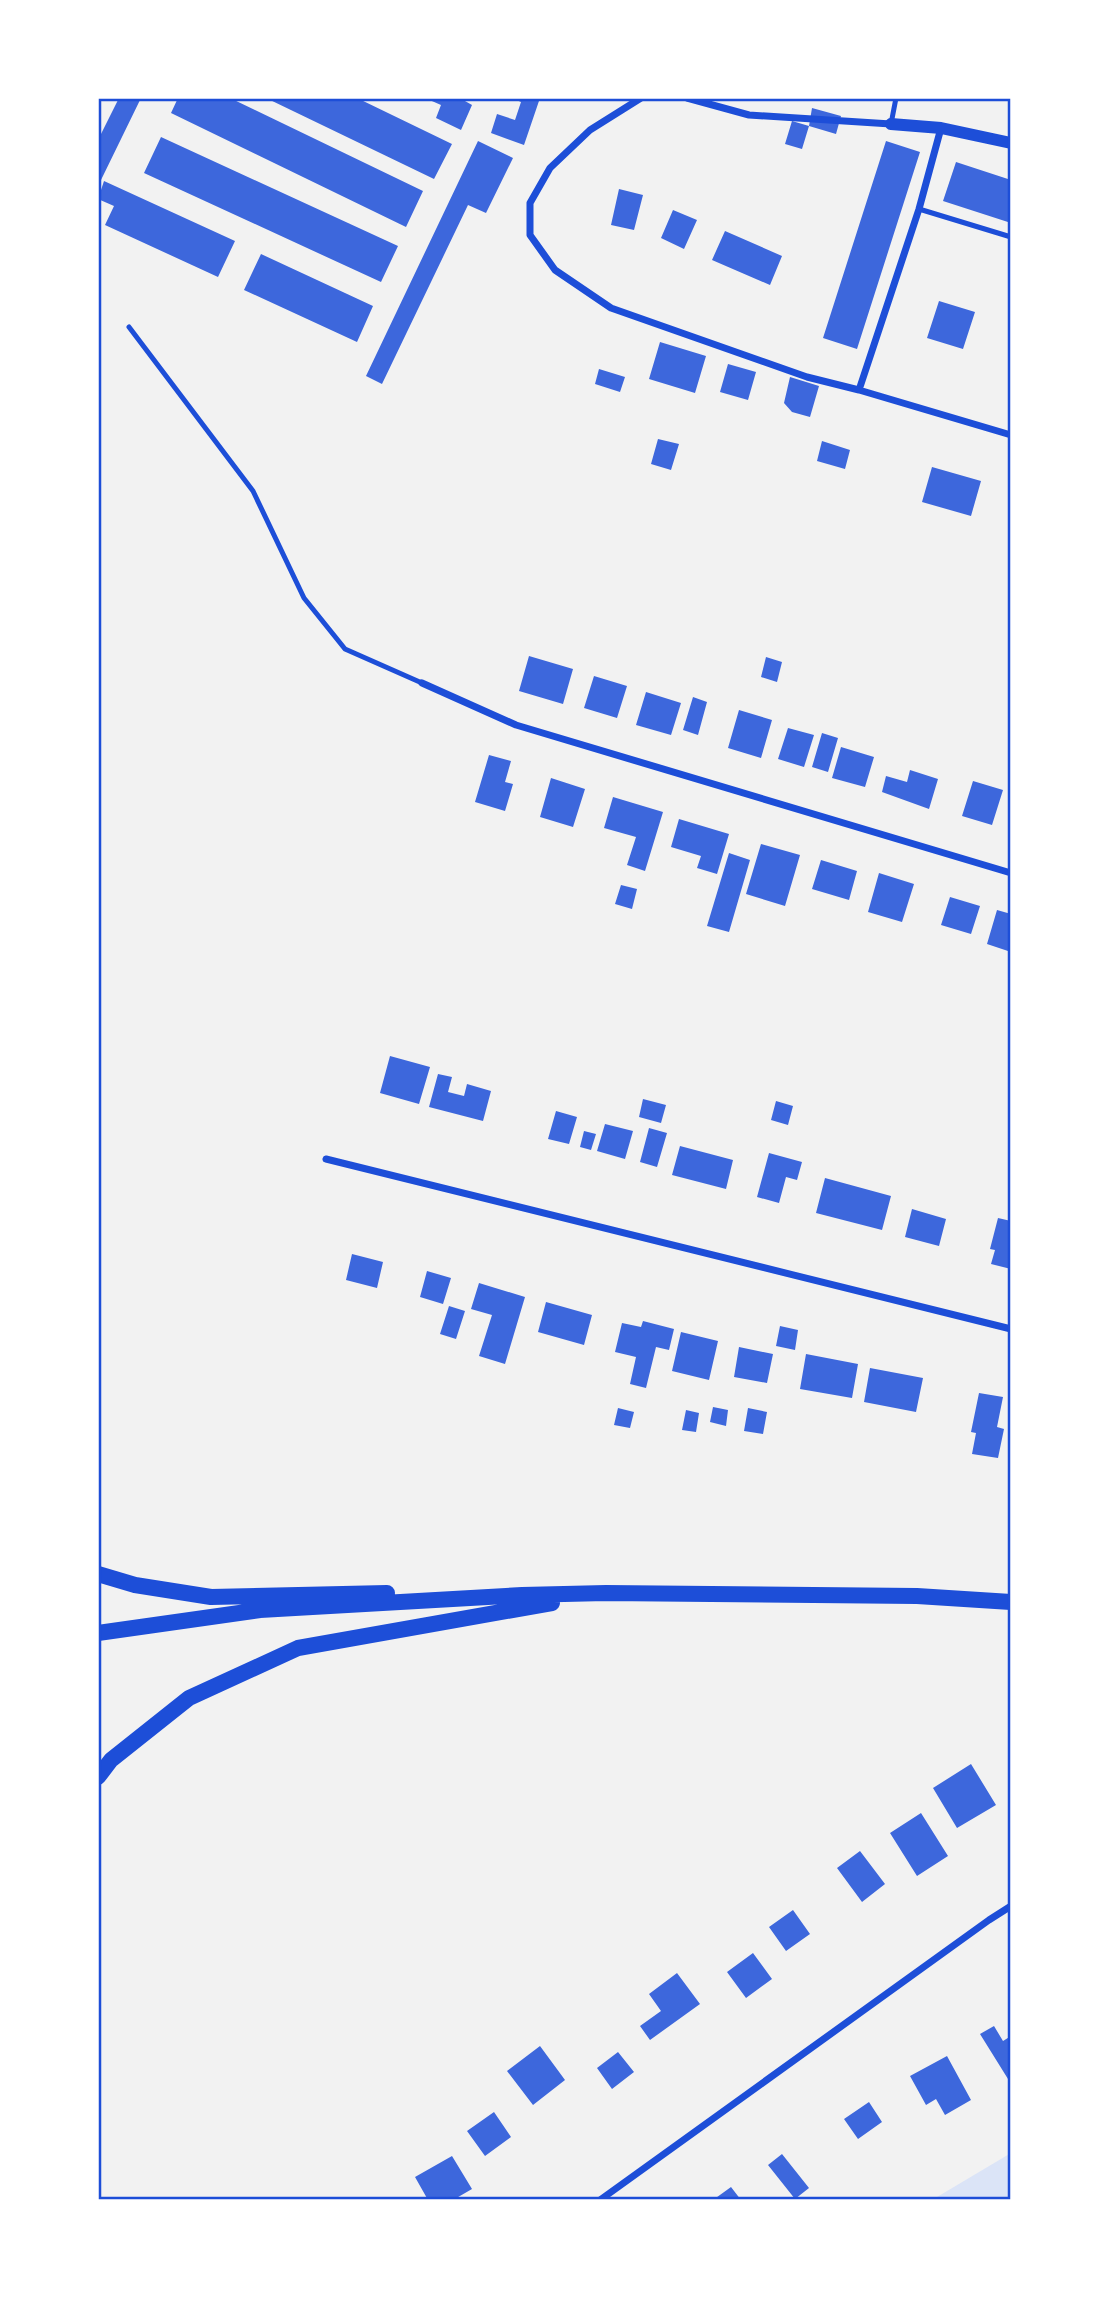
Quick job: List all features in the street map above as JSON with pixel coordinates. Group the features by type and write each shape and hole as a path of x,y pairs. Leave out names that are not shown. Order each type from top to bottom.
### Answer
{"main road":[{"path":"98,1574 135,1585 211,1597 422,1592 522,1595"},
{"path":"98,1777 111,1760 189,1698 298,1648 606,1593"},
{"path":"98,1633 260,1611 522,1595 606,1593 918,1596 1011,1602"}],"street":[{"path":"641,98 590,130 550,168 530,202 530,235 555,270 611,309 807,377 1011,435"},
{"path":"687,98 749,114 941,128 1011,143"},
{"path":"859,390 919,209 941,128"},
{"path":"422,682 516,725 1011,873"},
{"path":"326,1159 1011,1329"},
{"path":"600,2200 1011,1906"}],"lane":[{"path":"891,124 896,98"},
{"path":"919,209 1011,237"},
{"path":"129,327 253,491 304,598 345,649 422,682"}],"shaded area":[{"path":"1011,2153 1011,2200 932,2200"}],"building":[{"path":"119,98 141,98 101,180 98,178 98,140"},
{"path":"178,98 230,98 423,191 406,227 171,113"},
{"path":"266,98 357,98 452,144 434,179"},
{"path":"425,98 466,98 465,101 472,105 461,130 436,118 441,105"},
{"path":"512,98 540,98 524,145 491,133 497,114 515,120 521,102"},
{"path":"812,108 841,116 836,134 809,126"},
{"path":"792,121 809,126 802,149 785,144"},
{"path":"161,137 398,246 381,282 144,173"},
{"path":"478,141 513,158 486,213 468,205 382,384 366,376"},
{"path":"886,141 920,152 857,349 823,338"},
{"path":"956,162 1011,180 1011,223 943,201"},
{"path":"104,181 235,241 218,277 105,225 114,206 98,199"},
{"path":"619,189 643,195 634,230 611,225"},
{"path":"673,210 697,220 684,249 661,238"},
{"path":"725,231 782,256 770,285 712,260"},
{"path":"261,254 373,306 357,342 244,290"},
{"path":"939,301 975,312 963,349 927,338"},
{"path":"660,342 706,356 695,393 649,379"},
{"path":"728,364 756,372 748,400 720,392"},
{"path":"599,369 625,377 620,392 595,384"},
{"path":"790,377 819,386 810,417 792,412 784,403"},
{"path":"658,439 679,444 671,470 651,464"},
{"path":"822,441 850,450 845,469 817,461"},
{"path":"932,467 981,481 971,516 922,502"},
{"path":"529,656 573,669 563,704 519,691"},
{"path":"766,657 782,662 777,682 761,677"},
{"path":"594,676 627,686 617,718 584,708"},
{"path":"646,692 681,703 671,735 636,725"},
{"path":"693,697 707,702 698,735 683,730"},
{"path":"739,710 772,720 761,758 728,748"},
{"path":"788,728 814,735 804,767 778,759"},
{"path":"822,733 838,738 828,772 812,767"},
{"path":"841,747 874,757 865,787 832,778"},
{"path":"489,755 511,761 505,782 513,784 505,811 475,802"},
{"path":"910,770 938,779 929,809 882,792 886,776 907,782"},
{"path":"551,778 585,789 573,827 540,817"},
{"path":"973,781 1003,790 992,825 962,816"},
{"path":"613,797 663,812 645,871 627,865 636,837 604,828"},
{"path":"679,819 729,834 717,874 697,868 701,856 671,847"},
{"path":"761,844 800,855 785,906 746,894"},
{"path":"729,853 750,860 729,932 707,926"},
{"path":"821,860 857,871 849,900 812,889"},
{"path":"879,873 914,884 902,922 868,912"},
{"path":"621,885 637,889 632,909 615,904"},
{"path":"950,897 980,906 971,934 941,925"},
{"path":"997,910 1011,914 1011,952 987,944"},
{"path":"390,1056 430,1067 419,1104 380,1093"},
{"path":"438,1074 452,1077 448,1092 464,1096 467,1084 491,1091 483,1121 429,1107"},
{"path":"643,1099 666,1105 661,1123 639,1117"},
{"path":"776,1101 793,1106 788,1125 771,1120"},
{"path":"556,1111 577,1117 569,1144 548,1139"},
{"path":"605,1124 633,1131 625,1159 597,1151"},
{"path":"649,1128 667,1133 657,1167 640,1162"},
{"path":"584,1131 596,1134 591,1150 580,1147"},
{"path":"680,1146 733,1160 726,1189 672,1175"},
{"path":"769,1153 802,1162 797,1180 786,1177 779,1203 757,1197"},
{"path":"825,1178 891,1196 882,1230 816,1213"},
{"path":"912,1209 946,1219 939,1246 905,1237"},
{"path":"998,1218 1011,1221 1011,1269 991,1264 995,1250 990,1249"},
{"path":"352,1254 383,1262 377,1288 346,1280"},
{"path":"427,1271 451,1278 443,1304 420,1297"},
{"path":"479,1283 525,1297 505,1364 479,1356 492,1315 471,1309"},
{"path":"546,1302 592,1315 584,1345 538,1332"},
{"path":"449,1306 465,1311 456,1339 440,1334"},
{"path":"643,1321 674,1329 669,1350 656,1347 646,1388 630,1384 636,1357 615,1352 622,1323 641,1327"},
{"path":"780,1326 798,1330 795,1350 776,1346"},
{"path":"681,1332 718,1341 709,1380 672,1371"},
{"path":"739,1347 773,1354 767,1383 734,1377"},
{"path":"806,1354 858,1364 852,1398 800,1389"},
{"path":"870,1368 923,1378 916,1412 864,1402"},
{"path":"979,1393 1003,1397 997,1427 1004,1429 998,1458 972,1454 976,1433 971,1432"},
{"path":"713,1407 728,1410 726,1426 710,1422"},
{"path":"618,1408 634,1412 630,1428 614,1425"},
{"path":"748,1408 767,1412 763,1434 744,1431"},
{"path":"686,1410 699,1413 696,1432 682,1430"},
{"path":"971,1764 996,1805 957,1828 933,1788"},
{"path":"921,1813 948,1856 917,1876 890,1833"},
{"path":"860,1851 885,1884 862,1902 837,1868"},
{"path":"793,1910 810,1934 786,1951 769,1927"},
{"path":"753,1953 772,1979 746,1998 727,1972"},
{"path":"677,1973 700,2004 650,2040 640,2026 661,2011 649,1994"},
{"path":"994,2026 1003,2041 1011,2036 1011,2077 1008,2079 980,2034"},
{"path":"540,2046 565,2080 533,2105 507,2071"},
{"path":"618,2052 634,2072 612,2089 597,2068"},
{"path":"947,2056 971,2100 945,2115 936,2099 926,2105 910,2076"},
{"path":"869,2102 882,2122 858,2139 844,2119"},
{"path":"494,2112 511,2137 485,2156 467,2131"},
{"path":"782,2154 809,2188 795,2199 768,2165"},
{"path":"452,2156 472,2189 453,2200 428,2200 415,2177"},
{"path":"731,2187 741,2200 713,2200"}]}
